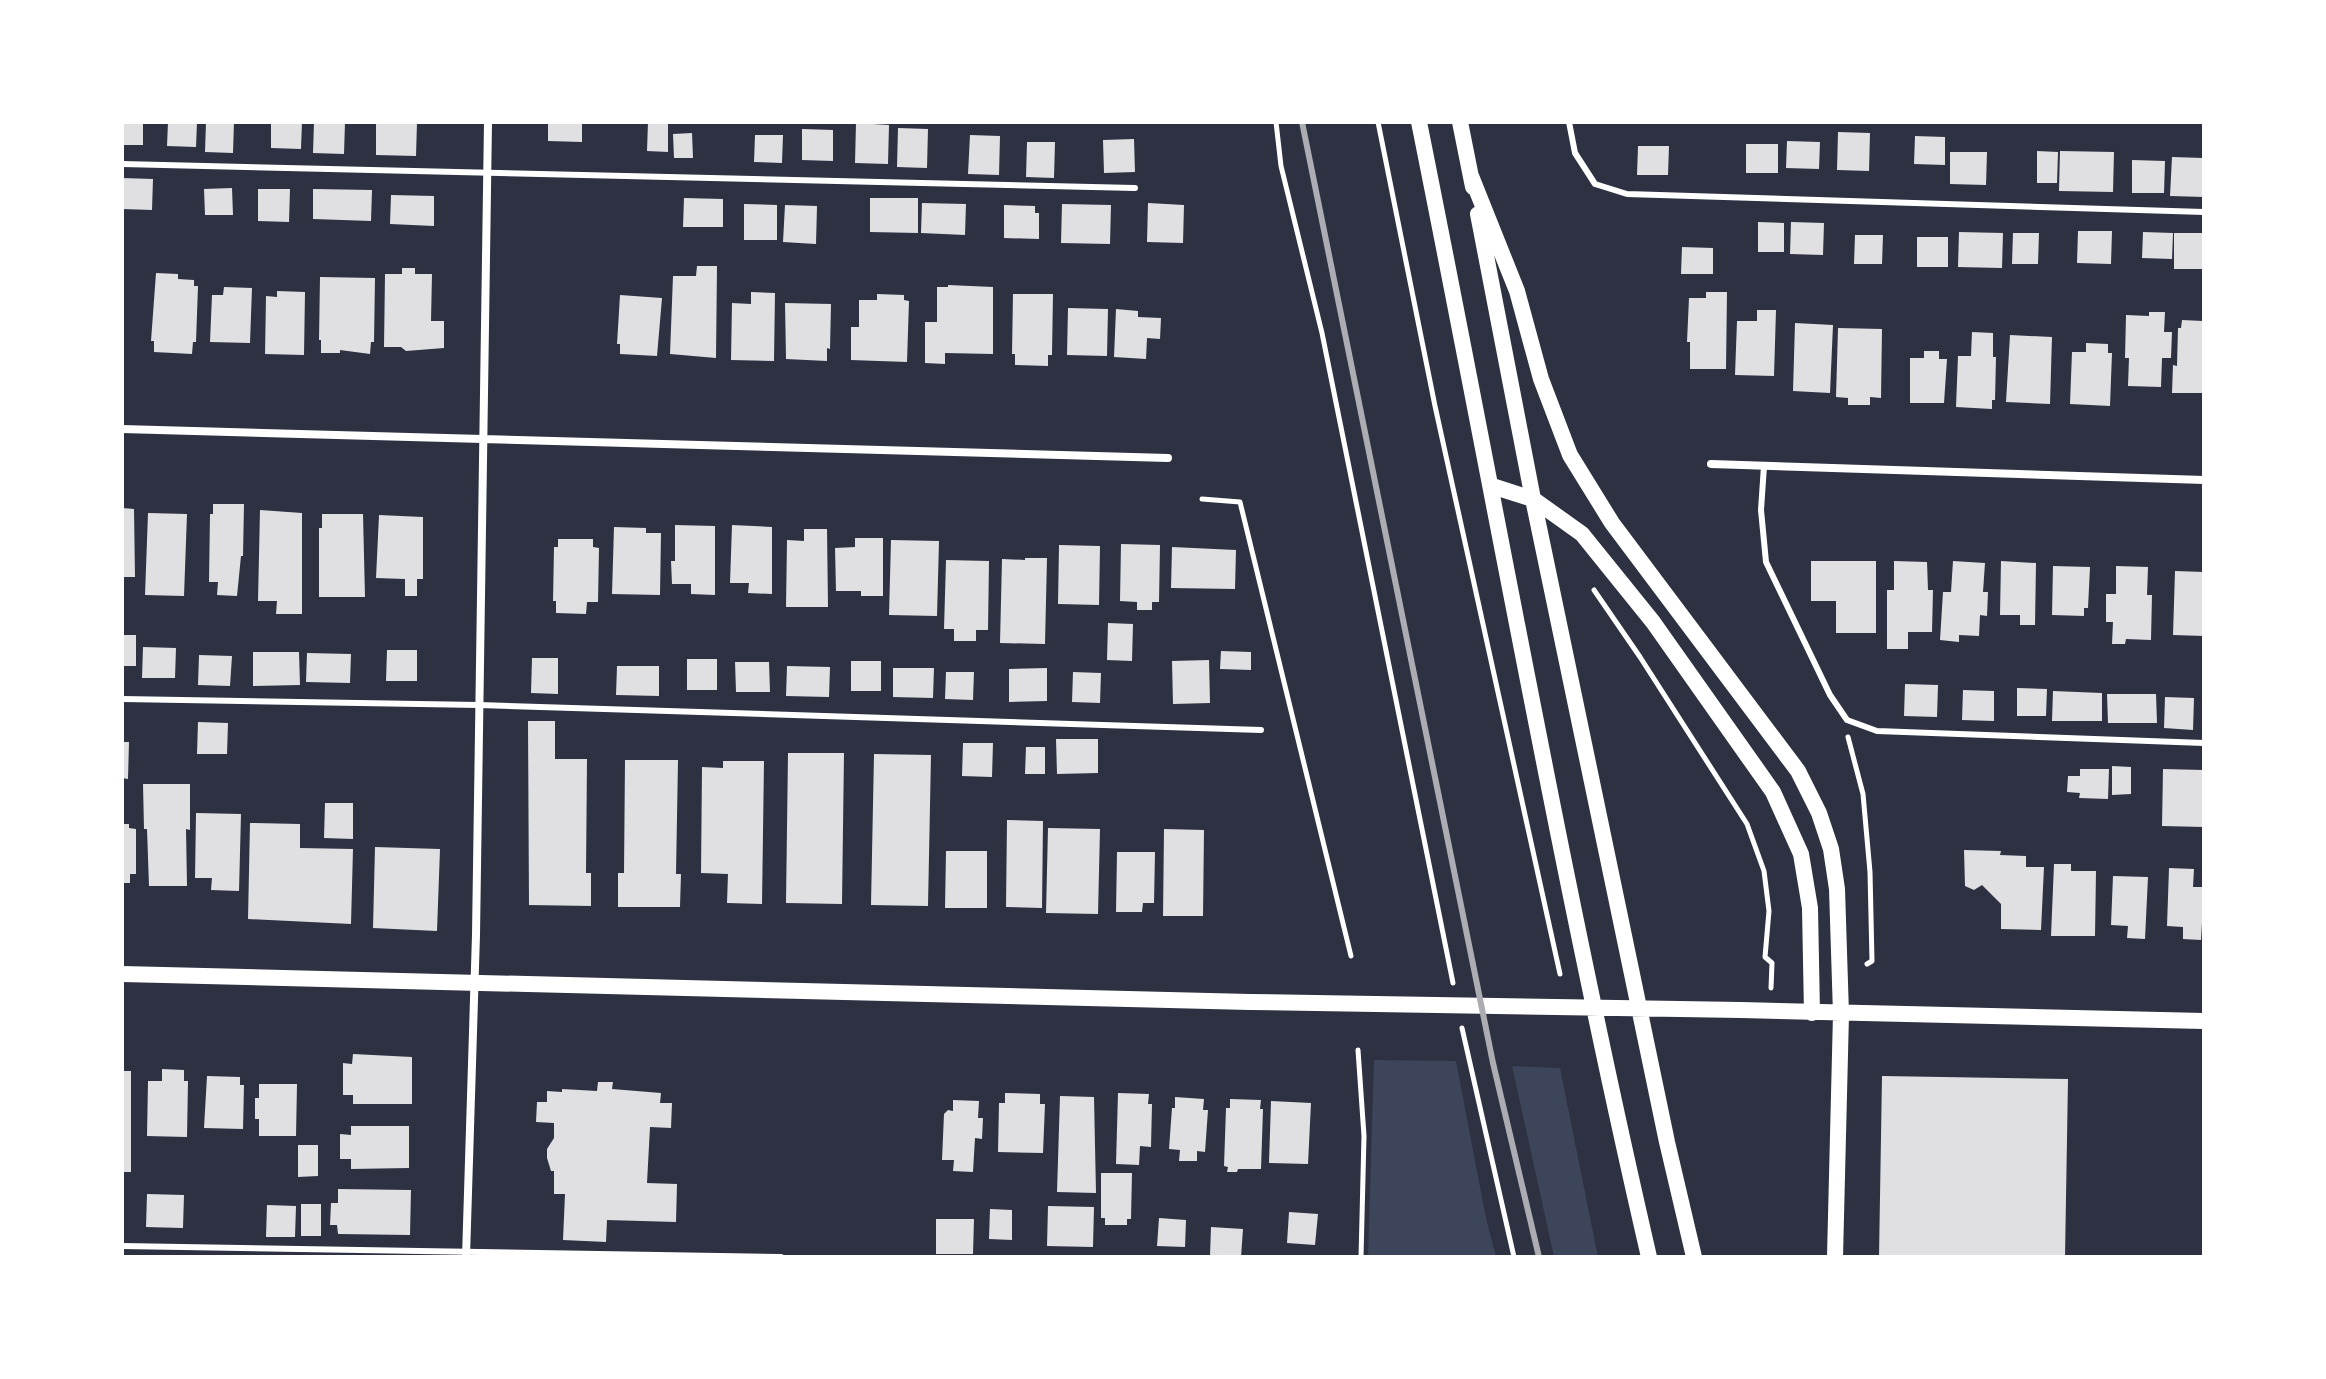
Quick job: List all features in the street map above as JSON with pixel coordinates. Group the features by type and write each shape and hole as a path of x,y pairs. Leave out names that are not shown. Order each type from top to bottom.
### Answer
{"main road":[{"path":"1419,122 1492,486 1515,620 1649,1257"},
{"path":"1460,122 1533,499 1667,1142 1694,1257"},
{"path":"1471,176 1517,291 1541,379 1570,455 1612,523 1798,771 1819,813 1831,849 1837,889 1841,1014 1835,1257"},
{"path":"1492,486 1533,499 1582,534 1653,622 1773,792 1801,854 1810,908 1812,1013"},
{"path":"122,974 2204,1021"}],"street":[{"path":"466,1254 474,983 488,122"},
{"path":"122,429 1168,458"},
{"path":"1711,464 2204,480"}],"lane":[{"path":"1569,122 1575,153 1595,184 1627,194 2204,212"},
{"path":"122,164 1135,188"},
{"path":"1764,466 1761,510 1766,562 1830,695 1847,720 1877,731 2204,743"},
{"path":"122,699 479,705 1261,730"},
{"path":"122,1246 781,1257"}],"path":[{"path":"1276,122 1281,166 1322,333 1454,988"},
{"path":"1378,122 1435,406 1562,980"},
{"path":"1202,499 1240,502 1351,956"},
{"path":"1588,581 1747,824 1764,871 1769,911 1765,957 1772,963"},
{"path":"1847,720 1849,746 1863,794 1870,872 1872,961 1867,964"},
{"path":"1460,1019 1514,1257"},
{"path":"1358,1050 1364,1136 1361,1257"}],"shaded area":[{"path":"1374,1060 1456,1061 1496,1257 1368,1257"},
{"path":"1512,1066 1560,1068 1598,1257 1554,1257"}],"building":[{"path":"122,122 143,122 143,145 122,145"},
{"path":"168,122 197,122 196,147 167,146"},
{"path":"206,122 234,122 233,153 205,152"},
{"path":"271,122 302,122 301,149 271,148"},
{"path":"314,122 345,122 344,154 313,153"},
{"path":"376,122 417,122 416,156 376,155"},
{"path":"548,122 582,122 582,142 548,141"},
{"path":"648,122 668,122 668,152 647,151"},
{"path":"856,123 889,125 888,164 855,163"},
{"path":"898,128 928,129 927,168 897,167"},
{"path":"802,129 833,130 833,161 802,160"},
{"path":"1838,132 1870,133 1869,171 1837,170"},
{"path":"692,133 693,158 674,158 673,134"},
{"path":"755,135 783,135 782,163 754,162"},
{"path":"970,135 1000,136 999,175 968,174"},
{"path":"1915,136 1945,137 1945,165 1914,164"},
{"path":"1134,139 1135,172 1104,173 1103,140"},
{"path":"1787,141 1820,142 1819,169 1786,168"},
{"path":"1027,142 1055,142 1054,178 1026,177"},
{"path":"1746,144 1778,144 1778,173 1746,173"},
{"path":"1638,146 1669,146 1668,175 1637,175"},
{"path":"2037,151 2058,152 2057,183 2037,183"},
{"path":"2060,151 2114,152 2113,192 2059,191"},
{"path":"1950,152 1987,152 1986,185 1950,184"},
{"path":"2172,157 2204,158 2204,197 2170,196"},
{"path":"2132,160 2165,161 2164,193 2132,193"},
{"path":"122,178 153,179 152,210 122,209"},
{"path":"232,188 233,215 205,215 204,189"},
{"path":"258,189 290,189 289,222 258,221"},
{"path":"313,189 372,190 371,221 313,219"},
{"path":"391,195 434,196 434,226 390,224"},
{"path":"684,198 723,199 723,227 683,227"},
{"path":"870,198 918,198 918,233 870,232"},
{"path":"922,203 966,204 965,235 921,233"},
{"path":"1148,203 1184,205 1183,243 1147,242"},
{"path":"744,204 777,205 777,240 744,240"},
{"path":"1062,204 1111,205 1110,244 1061,243"},
{"path":"785,205 817,206 816,244 783,242"},
{"path":"1004,205 1035,206 1035,213 1039,213 1039,239 1004,238"},
{"path":"1758,222 1784,223 1784,252 1758,252"},
{"path":"1791,222 1824,223 1823,255 1790,254"},
{"path":"2078,231 2112,231 2111,264 2077,263"},
{"path":"1959,232 2003,233 2002,268 1958,267"},
{"path":"2143,232 2173,233 2172,259 2142,258"},
{"path":"2013,233 2039,233 2038,264 2012,264"},
{"path":"2174,233 2204,233 2204,269 2174,269"},
{"path":"1855,235 1883,235 1882,264 1854,264"},
{"path":"1917,237 1948,237 1948,267 1917,267"},
{"path":"1682,247 1713,248 1713,274 1681,274"},
{"path":"697,266 717,266 716,358 670,354 673,276 696,276"},
{"path":"402,268 415,268 415,274 432,274 431,321 444,321 444,348 406,351 401,347 384,347 385,274 402,274"},
{"path":"156,273 178,274 178,279 194,280 194,286 198,286 196,342 193,342 192,354 154,352 154,341 151,341"},
{"path":"320,277 375,278 374,342 371,342 370,354 340,350 340,353 321,353"},
{"path":"224,287 252,288 250,343 210,342 212,295 223,295"},
{"path":"937,287 993,287 993,354 945,353 945,364 925,363 925,322 937,322"},
{"path":"277,291 305,292 304,355 265,354 266,296 277,297"},
{"path":"751,292 775,293 774,361 731,360 732,303 751,304"},
{"path":"1706,292 1727,292 1726,369 1690,369 1690,342 1687,342 1689,298 1706,298"},
{"path":"877,294 904,295 904,300 909,301 907,362 851,360 851,327 859,327 859,300 877,300"},
{"path":"1013,294 1053,294 1052,355 1048,355 1048,366 1015,365 1015,354 1012,354"},
{"path":"620,295 662,298 657,356 620,354 620,344 617,344"},
{"path":"785,303 831,304 827,361 786,359"},
{"path":"1068,308 1108,309 1107,356 1067,355"},
{"path":"1116,309 1138,311 1138,317 1161,318 1160,339 1147,338 1146,359 1114,357"},
{"path":"1757,310 1776,310 1774,376 1735,375 1737,321 1757,321"},
{"path":"2149,312 2165,312 2164,332 2172,332 2171,358 2162,358 2161,387 2128,386 2126,315 2149,316"},
{"path":"2182,320 2203,321 2204,393 2172,393 2173,365 2177,366 2178,328 2181,328"},
{"path":"1795,323 1833,325 1830,393 1793,391"},
{"path":"1838,328 1882,329 1881,398 1870,397 1870,405 1848,405 1848,398 1836,397"},
{"path":"1972,332 1993,333 1993,357 1996,357 1992,409 1956,407 1958,356 1971,356"},
{"path":"2010,335 2052,337 2050,404 2006,402"},
{"path":"2086,343 2108,344 2108,353 2112,353 2110,406 2070,404 2072,352 2086,352"},
{"path":"1924,351 1939,351 1939,359 1947,359 1944,403 1910,403 1910,358 1924,358"},
{"path":"213,504 244,504 243,556 237,596 217,595 218,582 209,582 210,514 213,514"},
{"path":"122,508 134,509 135,577 122,577"},
{"path":"260,510 302,513 302,614 276,614 277,601 258,601"},
{"path":"148,513 187,514 184,596 145,595"},
{"path":"322,514 363,514 365,597 319,597 319,528 322,528"},
{"path":"379,515 423,517 423,579 417,579 417,596 405,596 405,579 376,578"},
{"path":"675,525 715,526 715,595 691,594 691,584 672,584"},
{"path":"732,525 772,527 772,594 748,593 749,583 730,583"},
{"path":"614,527 646,528 646,533 661,533 660,595 612,594"},
{"path":"804,529 827,529 828,607 786,607 787,540 804,541"},
{"path":"855,538 883,538 883,596 861,596 861,591 836,591 835,548 855,547"},
{"path":"558,539 593,539 593,547 599,548 598,602 587,602 586,614 556,613 556,601 553,601 554,547 558,547"},
{"path":"891,540 939,541 937,616 889,615"},
{"path":"1121,544 1160,545 1159,602 1152,602 1152,610 1137,610 1137,602 1120,601"},
{"path":"1059,545 1100,546 1099,605 1058,604"},
{"path":"1172,547 1236,550 1235,589 1171,588"},
{"path":"1047,558 1045,644 1000,643 1002,559"},
{"path":"946,560 989,561 988,630 976,630 976,641 954,641 954,629 944,629"},
{"path":"1811,561 1876,561 1876,633 1836,633 1836,601 1811,601"},
{"path":"1894,561 1927,562 1928,590 1933,590 1932,632 1908,632 1908,649 1887,649 1887,590 1894,590"},
{"path":"1953,561 1985,563 1983,592 1988,592 1987,616 1980,615 1979,636 1959,635 1959,642 1940,640 1943,592 1951,592"},
{"path":"2001,561 2036,563 2035,625 2020,625 2020,615 2000,615"},
{"path":"2053,566 2090,567 2088,608 2084,608 2084,616 2052,615"},
{"path":"2116,566 2148,567 2147,595 2152,595 2151,640 2126,639 2125,644 2112,644 2113,622 2106,622 2106,594 2116,594"},
{"path":"2175,571 2204,572 2204,636 2173,635"},
{"path":"1108,623 1133,624 1132,661 1107,660"},
{"path":"122,635 136,635 136,666 122,666"},
{"path":"143,647 176,648 175,678 142,678"},
{"path":"387,650 417,650 417,681 386,681"},
{"path":"1221,651 1251,652 1251,670 1220,669"},
{"path":"253,652 299,652 300,685 253,686"},
{"path":"307,653 351,654 350,683 306,682"},
{"path":"199,655 232,656 230,686 198,685"},
{"path":"532,658 558,658 558,694 531,693"},
{"path":"687,659 717,659 717,690 687,690"},
{"path":"1209,660 1210,703 1173,704 1172,661"},
{"path":"851,661 881,661 881,691 851,691"},
{"path":"735,662 769,662 770,692 736,692"},
{"path":"617,666 659,666 659,696 616,695"},
{"path":"787,666 830,667 829,697 786,696"},
{"path":"893,668 934,668 933,698 893,697"},
{"path":"1047,668 1047,701 1009,702 1009,669"},
{"path":"946,672 974,672 973,700 945,699"},
{"path":"1073,672 1101,673 1100,703 1072,702"},
{"path":"1905,684 1938,685 1937,717 1904,716"},
{"path":"2017,688 2047,689 2046,716 2017,716"},
{"path":"1963,690 1994,691 1994,721 1962,720"},
{"path":"2053,691 2102,693 2102,721 2052,721"},
{"path":"2107,694 2156,694 2157,723 2108,723"},
{"path":"2165,697 2194,698 2193,730 2164,728"},
{"path":"528,721 555,721 555,759 587,759 586,873 591,873 591,906 529,905"},
{"path":"198,722 228,723 227,754 197,754"},
{"path":"1056,739 1098,739 1098,773 1057,774"},
{"path":"122,742 129,742 128,779 122,778"},
{"path":"963,743 993,743 992,777 962,776"},
{"path":"1026,747 1045,747 1045,774 1025,774"},
{"path":"788,753 844,753 842,904 786,903"},
{"path":"874,754 931,755 928,906 871,905"},
{"path":"625,760 678,760 676,874 681,874 680,907 618,907 618,873 624,873"},
{"path":"723,761 764,761 762,904 727,903 728,874 701,873 702,767 723,768"},
{"path":"2112,766 2131,767 2131,794 2112,795"},
{"path":"2080,769 2109,769 2108,799 2079,798 2080,793 2067,792 2068,776 2080,776"},
{"path":"2163,769 2204,770 2204,827 2162,826"},
{"path":"143,784 190,784 190,830 186,829 187,886 149,886"},
{"path":"325,803 353,803 353,839 324,838"},
{"path":"196,813 241,814 239,891 211,890 212,878 195,878"},
{"path":"1007,820 1043,821 1042,908 1006,907"},
{"path":"250,823 300,824 300,848 353,849 351,924 248,919"},
{"path":"122,824 136,829 136,874 130,874 130,883 122,883"},
{"path":"1048,828 1100,829 1098,914 1046,913"},
{"path":"1164,829 1204,830 1203,916 1163,916"},
{"path":"375,847 440,849 437,931 373,928"},
{"path":"1964,850 2001,851 2000,855 2026,856 2026,867 2044,867 2041,930 2001,929 2001,904 1982,885 1974,890 1965,886"},
{"path":"946,851 987,851 987,908 945,908"},
{"path":"1117,852 1155,852 1154,903 1143,903 1142,912 1116,912"},
{"path":"2054,864 2071,864 2071,871 2096,871 2095,936 2051,936"},
{"path":"2169,868 2194,869 2193,887 2204,887 2201,940 2183,939 2183,927 2167,926"},
{"path":"2113,876 2148,877 2145,939 2127,938 2128,926 2111,925"},
{"path":"353,1054 412,1057 412,1104 353,1104 353,1095 343,1095 343,1063 352,1064"},
{"path":"162,1069 184,1070 184,1081 188,1081 187,1137 147,1136 148,1081 162,1081"},
{"path":"122,1071 131,1071 131,1172 122,1172"},
{"path":"207,1076 240,1077 240,1085 244,1085 243,1129 204,1128"},
{"path":"1882,1076 2068,1079 2065,1257 1879,1257"},
{"path":"598,1082 613,1082 612,1089 661,1093 660,1103 672,1103 671,1128 650,1127 647,1183 677,1184 676,1222 607,1220 606,1242 563,1240 565,1194 554,1194 554,1171 551,1171 547,1158 547,1149 554,1138 554,1123 536,1122 537,1102 547,1102 547,1091 597,1091"},
{"path":"259,1084 297,1084 296,1136 259,1136 255,1098 259,1098"},
{"path":"1005,1093 1040,1094 1040,1104 1045,1104 1043,1153 998,1152 999,1103 1005,1103"},
{"path":"1118,1093 1149,1094 1148,1104 1152,1104 1151,1147 1140,1146 1139,1165 1116,1164"},
{"path":"1060,1096 1094,1097 1096,1193 1057,1192"},
{"path":"1175,1097 1204,1099 1203,1110 1208,1110 1205,1152 1197,1151 1197,1161 1179,1161 1180,1150 1169,1149"},
{"path":"1230,1099 1261,1100 1261,1169 1227,1172 1228,1167 1224,1166 1226,1108 1230,1108"},
{"path":"953,1100 979,1101 978,1118 983,1118 982,1139 975,1138 973,1172 953,1171 954,1160 942,1160 944,1114 948,1110 953,1111"},
{"path":"1271,1101 1311,1103 1308,1164 1269,1163"},
{"path":"351,1126 409,1126 409,1168 351,1169 351,1159 340,1159 340,1134 351,1135"},
{"path":"298,1145 318,1145 318,1176 298,1177"},
{"path":"1101,1173 1132,1173 1131,1219 1127,1219 1127,1225 1105,1225 1105,1218 1101,1218"},
{"path":"338,1189 411,1190 410,1235 338,1234 337,1225 330,1225 331,1203 338,1203"},
{"path":"147,1194 184,1195 183,1228 146,1227"},
{"path":"301,1204 321,1204 321,1236 301,1236"},
{"path":"267,1205 296,1206 295,1237 266,1237"},
{"path":"1048,1206 1094,1207 1093,1247 1047,1246"},
{"path":"990,1209 1012,1210 1012,1240 989,1239"},
{"path":"1289,1212 1318,1214 1315,1245 1287,1243"},
{"path":"1159,1218 1186,1220 1185,1247 1157,1246"},
{"path":"936,1219 974,1219 973,1254 936,1254"},
{"path":"1211,1227 1243,1229 1241,1257 1210,1256"}],"railway":[{"path":"1302,122 1493,1063 1539,1257"}]}
